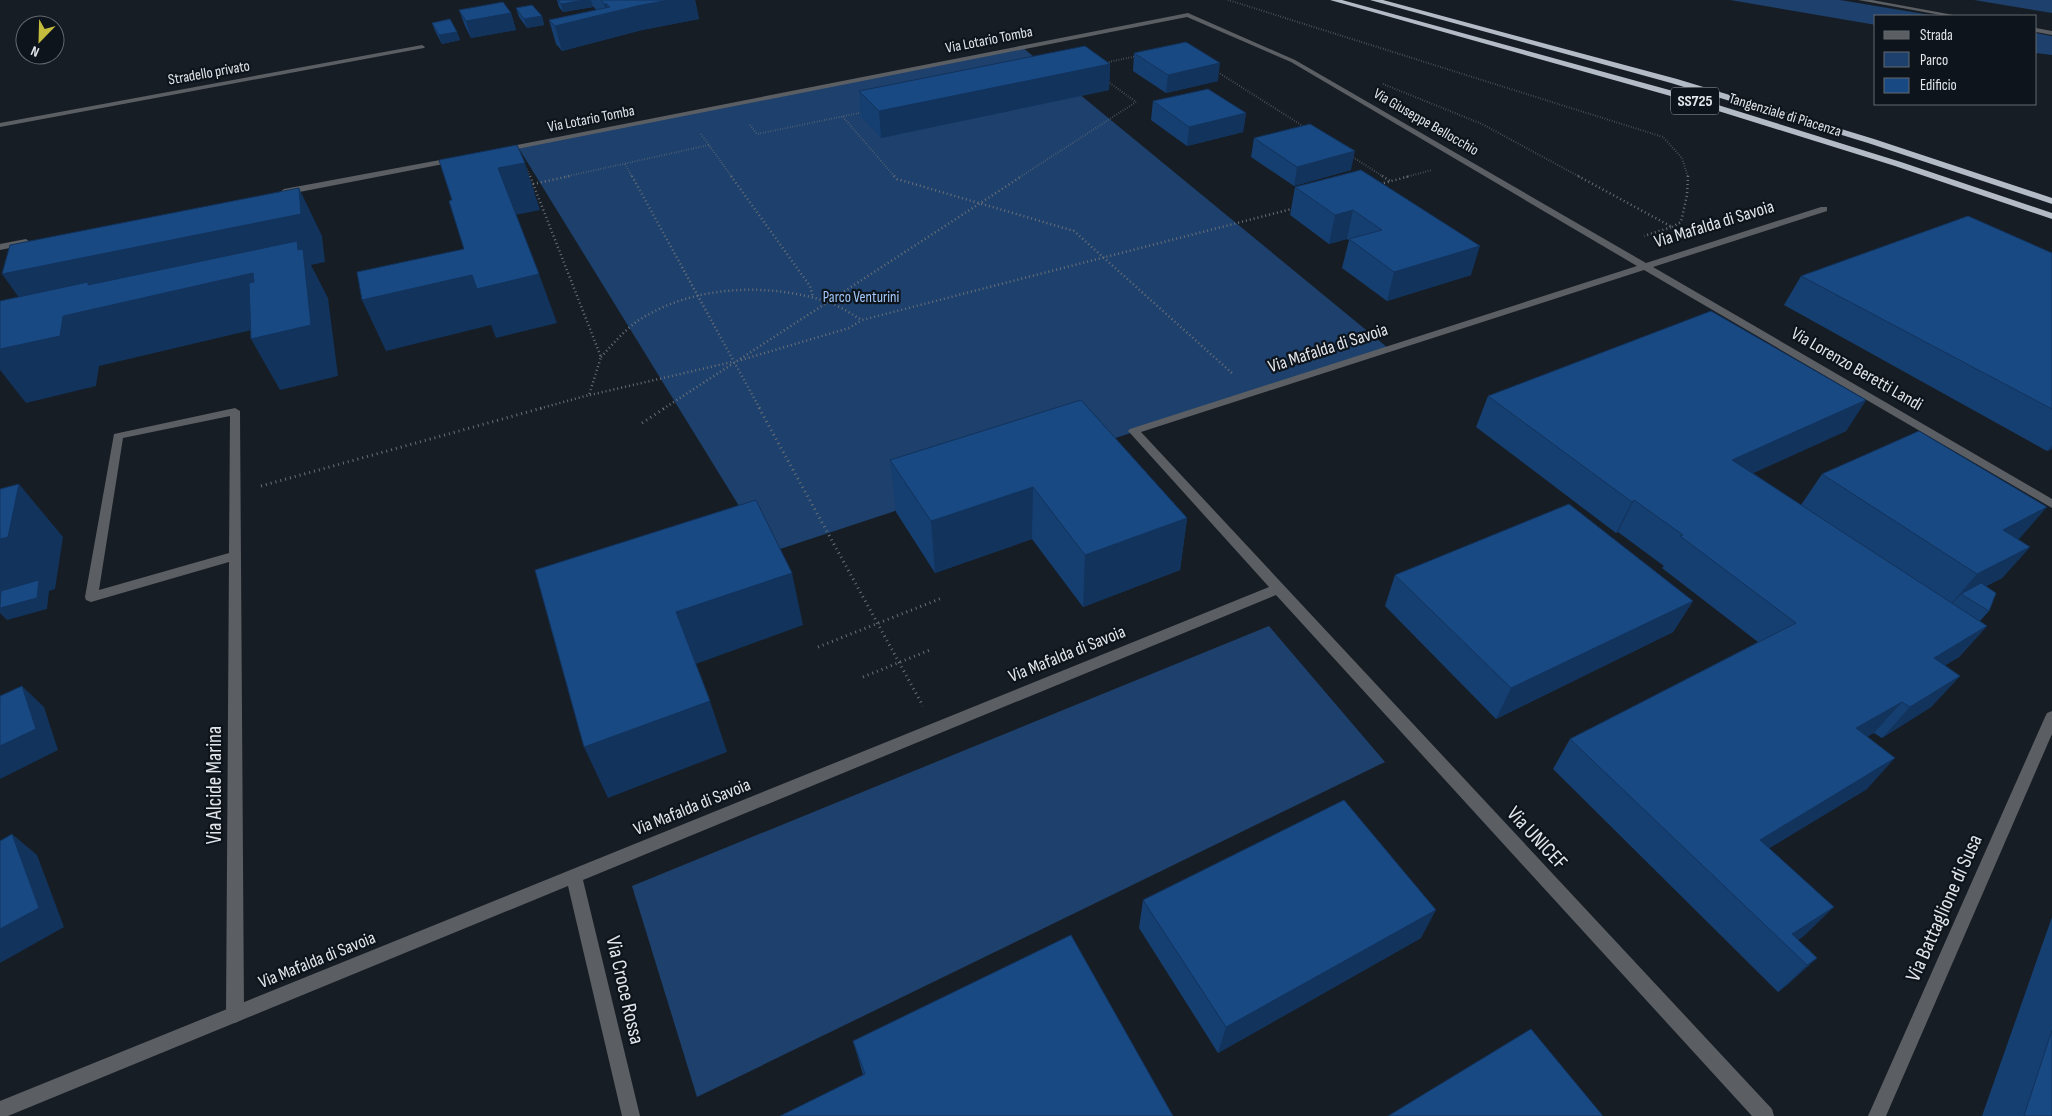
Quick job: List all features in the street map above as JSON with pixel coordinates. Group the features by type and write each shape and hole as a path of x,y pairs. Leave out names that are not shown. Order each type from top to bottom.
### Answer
{"highway":[{"name":"Tangenziale di Piacenza","path":"1334,0 1670,93 1898,164 2052,216"},
{"name":"Tangenziale di Piacenza","path":"1374,0 1674,82 1871,141 2052,201"},
{"path":"1871,141 2052,192"}],"street":[{"path":"1861,0 1950,15"},
{"name":"Via Lotario Tomba","path":"491,152 1188,14"},
{"name":"Via Giuseppe Bellocchio","path":"1188,14 1293,61 1645,265"},
{"path":"2037,30 2052,32"},
{"name":"Stradello privato","path":"0,125 422,47"},
{"path":"279,193 462,158"},
{"name":"Via Mafalda di Savoia","path":"0,1110 1278,588 1134,431 1645,265 1824,209"},
{"path":"0,247 38,240"},
{"name":"Via Lorenzo Beretti Landi","path":"1645,265 2052,504"},
{"name":"Via Alcide Marina","path":"235,556 91,597 118,436 235,412 235,493 235,556 235,1014"},
{"name":"Via UNICEF","path":"1278,588 1765,1116"},
{"name":"Via Battaglione di Susa","path":"1877,1116 2052,718"},
{"name":"Via Croce Rossa","path":"574,875 631,1116"}],"path":[{"path":"1228,0 1663,137 1679,152 1688,167 1689,180 1682,222 1613,246"},
{"path":"1095,64 1141,55"},
{"path":"1211,68 1309,130"},
{"path":"642,423 1136,102 1100,76"},
{"path":"1384,84 1482,124 1672,227"},
{"path":"734,104 757,134 871,110"},
{"path":"687,114 810,286 813,298"},
{"path":"842,116 897,179 1074,231 1253,392"},
{"path":"533,184 709,144"},
{"path":"518,147 601,357"},
{"path":"1350,156 1391,181"},
{"path":"1373,186 1465,161"},
{"path":"625,164 936,728"},
{"path":"235,493 589,396 735,362 849,328 862,320 1301,206"},
{"path":"589,396 601,357 617,339 642,319 681,300 718,292 753,288 796,293 830,302 862,320"},
{"path":"818,647 942,598"},
{"path":"863,677 930,650"}],"green space":[{"path":"1730,0 1840,0 1930,15 1874,15 1874,25"},
{"path":"1974,0 2052,0 2052,13"},
{"path":"2037,33 2052,36 2052,55 2037,53"},
{"name":"Parco Venturini","path":"1022,47 1388,348 768,553 518,147"},
{"path":"1269,626 1385,762 697,1097 632,886"}],"building":[{"path":"558,0 585,0 561,4"},
{"path":"601,0 669,0 555,26 549,20 610,7"},
{"path":"503,2 511,13 466,21 459,10"},
{"path":"532,5 542,16 524,19 516,8"},
{"path":"450,19 457,32 439,35 432,23"},
{"path":"1186,42 1220,63 1168,75 1134,53"},
{"path":"1085,46 1110,64 879,111 859,91"},
{"path":"1208,89 1246,113 1189,127 1153,101"},
{"path":"1310,124 1355,151 1297,167 1254,138"},
{"path":"517,145 525,163 498,168 539,274 477,289 472,275 362,300 357,272 464,249 449,201 452,200 439,160"},
{"path":"1361,170 1480,246 1394,272 1349,239 1382,230 1353,210 1335,215 1295,187"},
{"path":"299,188 301,214 2,274 10,245"},
{"path":"1968,216 2052,253 2052,409 1801,276"},
{"path":"297,241 298,250 303,249 311,325 251,339 249,283 254,282 253,273 63,316 60,336 0,349 0,301 88,282 88,285"},
{"path":"1711,311 1866,400 1732,460 1987,626 1934,658 1960,676 1910,707 1902,702 1856,728 1895,758 1760,840 1834,907 1792,934 1817,958 1807,965 1570,739 1796,623 1680,536 1683,535 1634,500 1632,502 1488,396"},
{"path":"1081,400 1187,518 1085,555 1033,487 931,521 890,460"},
{"path":"1919,431 2047,507 2003,530 2030,547 1977,574 1822,474"},
{"path":"19,484 8,537 0,539 0,489"},
{"path":"756,500 792,573 676,612 710,701 584,747 535,570"},
{"path":"1569,504 1693,601 1511,688 1395,575"},
{"path":"39,580 37,598 0,608 1,591"},
{"path":"1981,583 1996,593 1989,611 1961,594"},
{"path":"22,686 36,729 0,746 0,696"},
{"path":"1344,800 1436,910 1226,1027 1143,900"},
{"path":"12,834 39,908 0,929 0,841"},
{"path":"1071,935 1173,1116 780,1116 865,1074 853,1041"},
{"path":"1531,1029 1603,1116 1388,1116"},
{"path":"2052,1030 2052,1116 2024,1116"}]}
